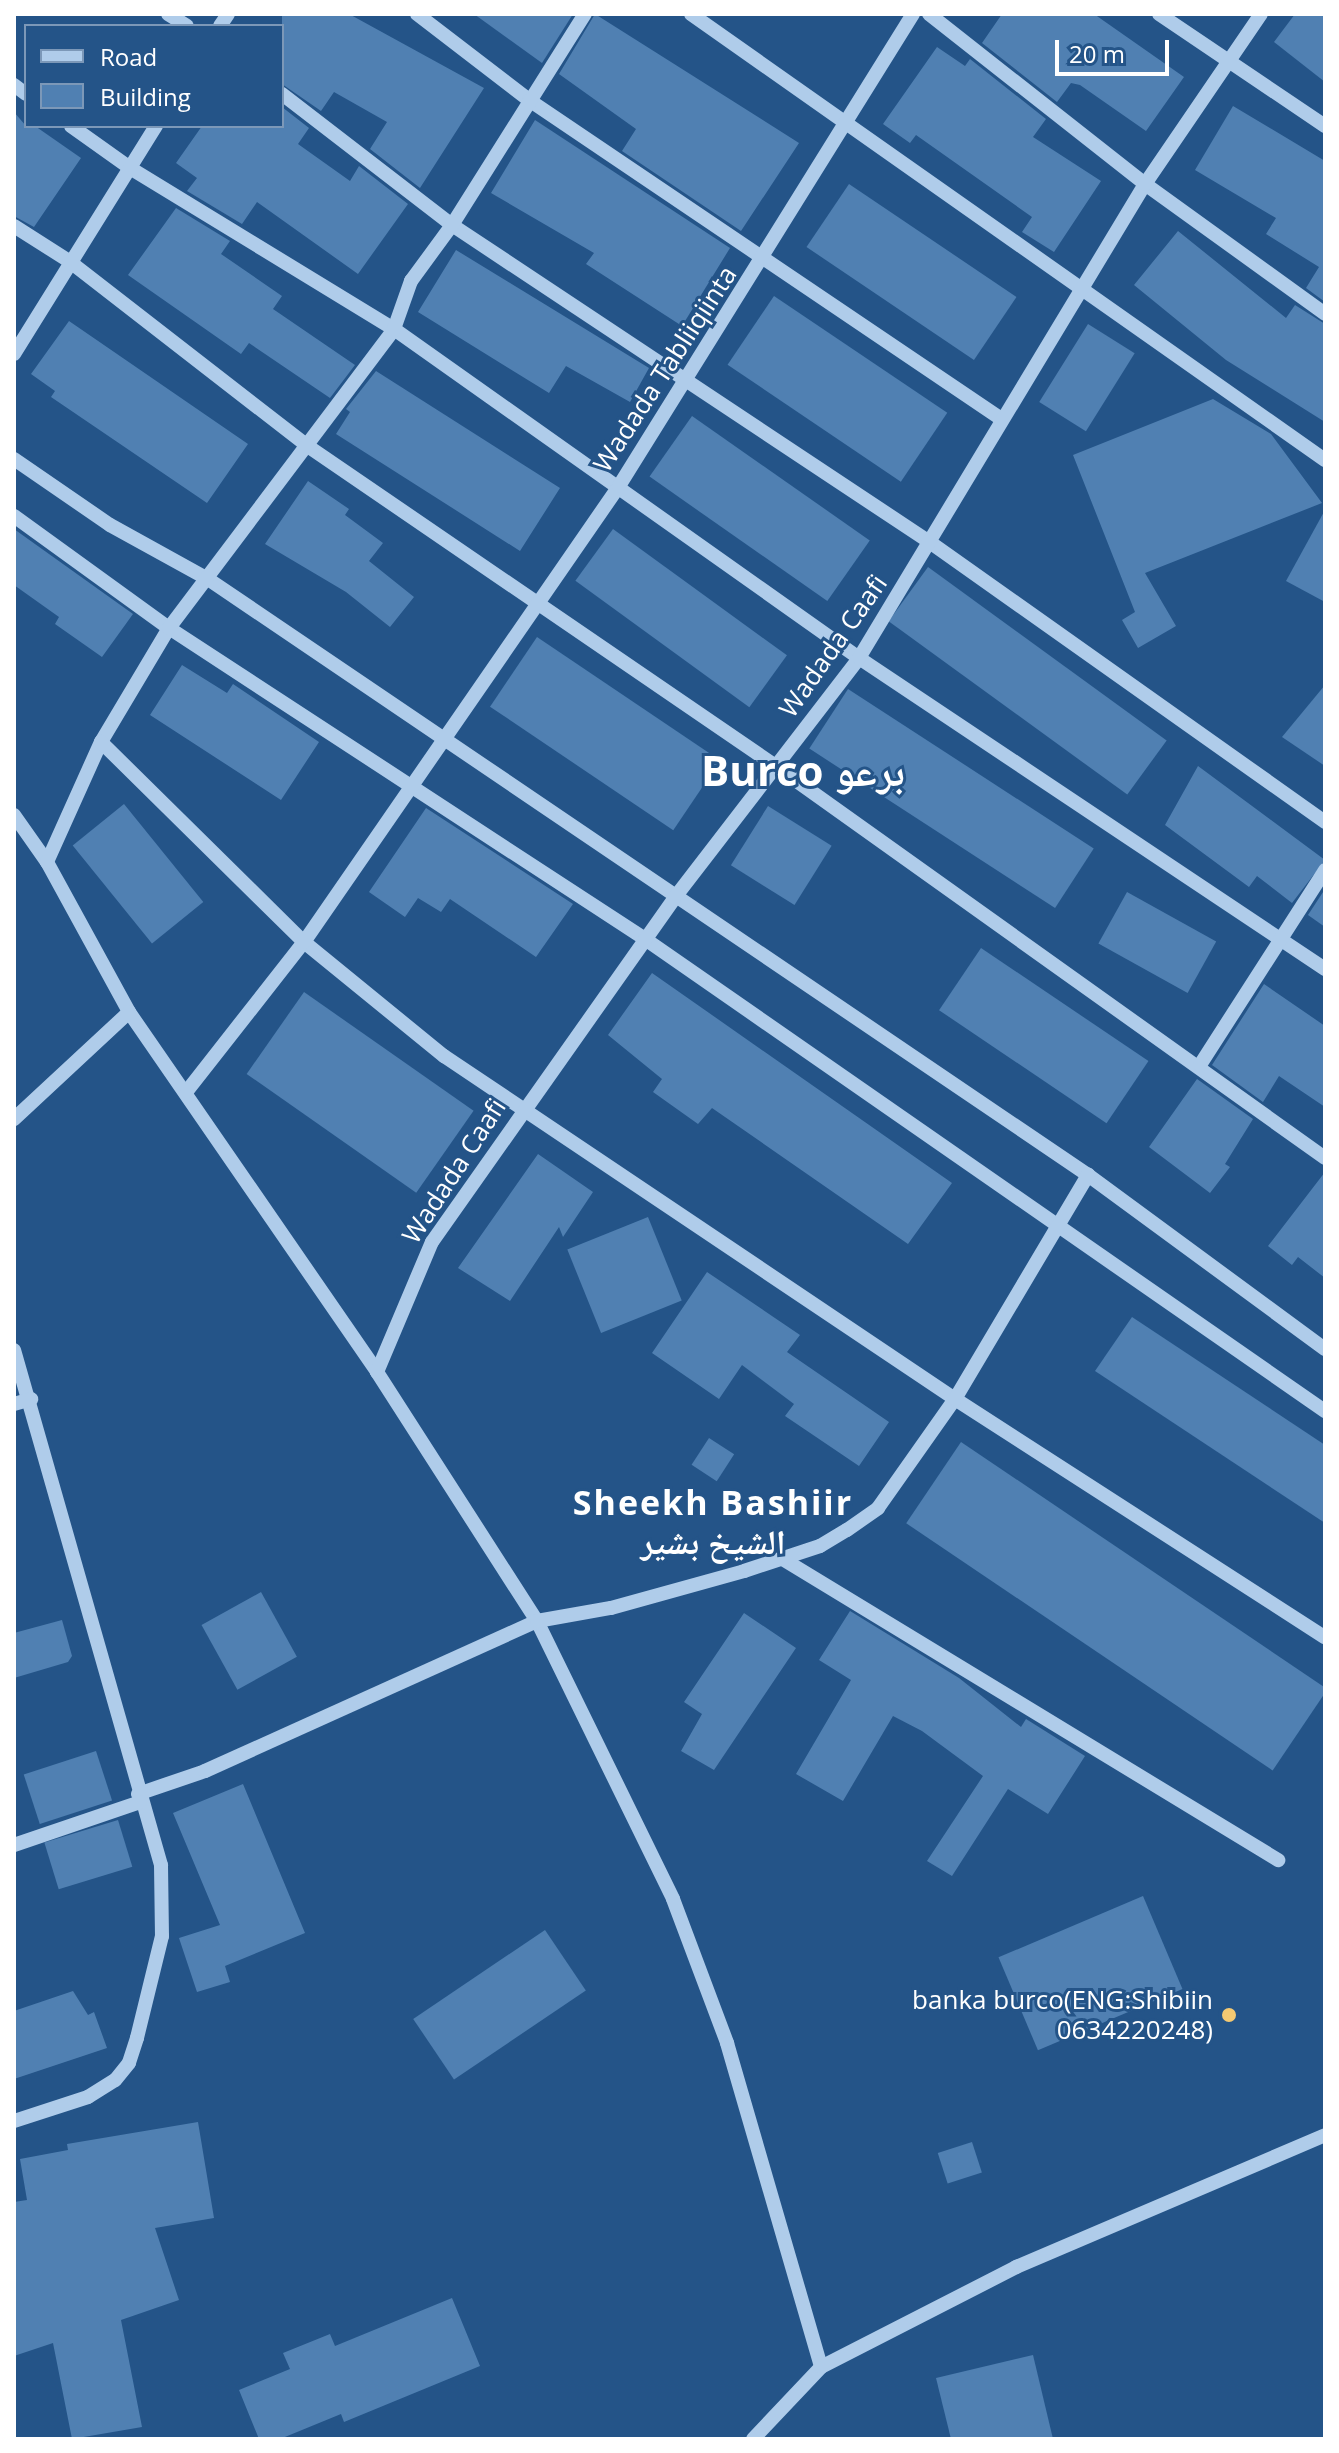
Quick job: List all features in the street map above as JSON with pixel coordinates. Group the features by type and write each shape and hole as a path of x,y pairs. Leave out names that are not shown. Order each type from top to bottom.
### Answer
{"street":[{"path":"417,14 529,100 1000,418"},
{"path":"47,862 101,742 169,628 309,447 394,329 411,281 452,225 585,14"},
{"path":"691,14 1083,288 1159,348 1325,460"},
{"name":"Wadada Tabliiqiinta","path":"187,1091 304,942 409,784 443,741 619,486 849,124 913,14"},
{"path":"929,14 1145,184 1325,314"},
{"path":"1159,14 1231,59 1325,126"},
{"name":"Wadada Caafi","path":"377,1372 432,1242 676,896 859,658 931,543 1000,418 1145,184 1261,14"},
{"path":"284,96 452,225 931,543 1325,822"},
{"path":"74,128 130,168 394,329 859,658 1325,969"},
{"path":"14,354 69,261 155,128"},
{"path":"14,226 69,261 309,447 535,606 777,767 1200,1065 1325,1158"},
{"path":"14,459 110,525 208,579 1088,1175 1325,1349"},
{"path":"14,516 169,628 645,939 1054,1226 1325,1411"},
{"path":"101,742 304,942 521,1112 955,1399 1325,1637"},
{"path":"14,815 47,862 129,1012 187,1091 377,1372 537,1621 673,1899 727,2043 821,2367"},
{"path":"1200,1065 1278,936 1325,870"},
{"path":"14,1119 129,1012"},
{"path":"14,1845 205,1771 537,1621 611,1608 820,1546 878,1508 955,1399 1054,1226 1088,1175"},
{"path":"14,1350 31,1399 139,1798 161,1865 162,1936 151,1996 129,2063 115,2080 88,2097 14,2121"},
{"path":"14,1404 31,1399"},
{"path":"781,1558 1278,1860"},
{"path":"753,2439 821,2367 1016,2267 1325,2135"}],"building":[{"path":"282,14 349,14 484,88 420,188 370,149 387,122 334,92 321,111 284,85"},
{"path":"474,14 573,14 542,63"},
{"path":"595,14 799,143 741,231 622,151 636,129 559,74"},
{"path":"1002,14 1094,14 1184,77 1146,131 1080,85 1071,83 1057,102 982,43"},
{"path":"1295,14 1325,14 1325,82 1274,42"},
{"path":"937,47 965,66 970,59 1046,119 1033,137 1101,181 1054,252 1022,232 1032,217 916,135 910,143 883,124"},
{"path":"1233,106 1325,161 1325,302 1306,288 1319,267 1266,234 1276,218 1195,170"},
{"path":"284,109 309,128 298,144 350,181 359,166 408,204 358,274 257,202 242,224 187,191 197,178 176,163 201,128 284,128"},
{"path":"14,112 24,128 38,128 81,158 34,227 14,216"},
{"path":"535,120 730,248 682,326 586,264 594,253 491,193"},
{"path":"849,184 1016,297 974,360 807,247"},
{"path":"176,208 230,241 221,254 282,296 273,309 355,365 330,398 249,343 241,354 128,275"},
{"path":"1178,231 1286,318 1295,305 1325,324 1325,422 1226,360 1134,285"},
{"path":"456,250 649,368 630,402 566,366 549,393 418,312"},
{"path":"774,296 947,413 901,482 728,365"},
{"path":"69,321 248,444 207,503 51,397 55,391 31,374"},
{"path":"1088,324 1135,353 1086,431 1039,402"},
{"path":"376,371 560,488 520,551 336,434 350,412 346,409"},
{"path":"1213,399 1271,434 1322,503 1145,573 1176,626 1138,648 1122,620 1135,612 1073,455"},
{"path":"692,416 870,540 827,601 650,477"},
{"path":"308,481 349,509 345,515 383,543 369,561 414,597 390,627 346,592 265,544"},
{"path":"1325,510 1325,602 1286,581"},
{"path":"14,529 133,614 102,657 55,624 59,617 14,585"},
{"path":"613,529 787,655 749,707 575,581"},
{"path":"928,567 1167,740 1127,795 889,621"},
{"path":"537,637 720,761 673,830 490,707"},
{"path":"182,665 227,693 233,684 319,742 281,800 150,715"},
{"path":"1325,685 1325,766 1282,737"},
{"path":"848,689 1094,849 1055,908 809,749"},
{"path":"1198,766 1325,860 1292,903 1257,876 1249,887 1165,825"},
{"path":"124,804 203,902 152,943 73,846"},
{"path":"768,806 832,846 795,905 731,865"},
{"path":"426,808 573,904 536,957 450,899 441,912 418,898 405,917 369,892"},
{"path":"1325,889 1325,927 1308,915"},
{"path":"1127,892 1216,941 1188,993 1098,944"},
{"path":"981,948 1148,1061 1107,1123 939,1010"},
{"path":"652,973 952,1183 908,1244 712,1108 698,1124 653,1092 662,1079 608,1035"},
{"path":"1264,984 1325,1026 1325,1107 1279,1076 1263,1102 1212,1065"},
{"path":"304,992 474,1111 416,1193 247,1074"},
{"path":"1197,1079 1253,1119 1225,1164 1230,1167 1210,1193 1149,1147"},
{"path":"538,1154 593,1192 563,1237 559,1227 510,1301 458,1268"},
{"path":"1325,1172 1325,1278 1298,1257 1292,1265 1268,1246"},
{"path":"648,1217 682,1300 601,1333 567,1250"},
{"path":"707,1272 800,1335 787,1352 889,1422 859,1466 785,1416 794,1404 742,1365 719,1399 652,1353"},
{"path":"1132,1317 1325,1445 1325,1523 1095,1371"},
{"path":"709,1438 734,1454 717,1481 692,1465"},
{"path":"961,1442 1325,1688 1325,1693 1273,1770 906,1523"},
{"path":"261,1592 297,1657 237,1690 202,1625"},
{"path":"850,1611 959,1678 1021,1727 1026,1719 1085,1756 1048,1814 1008,1789 952,1876 927,1861 983,1776 922,1731 893,1716 843,1801 796,1774 851,1680 819,1660"},
{"path":"744,1613 796,1648 714,1770 681,1751 702,1714 684,1702"},
{"path":"62,1620 72,1656 68,1662 14,1678 14,1633"},
{"path":"96,1751 112,1800 40,1824 24,1774"},
{"path":"243,1784 305,1933 225,1966 230,1982 197,1992 179,1938 220,1925 173,1813"},
{"path":"118,1820 132,1867 59,1889 44,1843"},
{"path":"1143,1896 1182,1989 1038,2050 998,1957"},
{"path":"545,1930 586,1991 454,2079 413,2019"},
{"path":"73,1991 88,2015 94,2012 107,2048 14,2079 14,2011"},
{"path":"198,2122 214,2218 155,2228 179,2300 121,2320 142,2427 72,2439 53,2343 14,2356 14,2202 27,2200 20,2159 68,2150 67,2144"},
{"path":"972,2142 982,2172 948,2184 938,2153"},
{"path":"452,2298 480,2366 344,2422 341,2414 280,2439 259,2439 239,2390 290,2369 283,2353 330,2334 335,2346"},
{"path":"1033,2355 1053,2439 951,2439 936,2378"}],"place":[{"name":"banka burco(ENG:Shibiin 0634220248)","path":"1229,2015"}],"district":[{"name":"Burco برعو","path":"803,770"},
{"name":"Sheekh Bashiir الشيخ بشير","path":"713,1522"}]}
